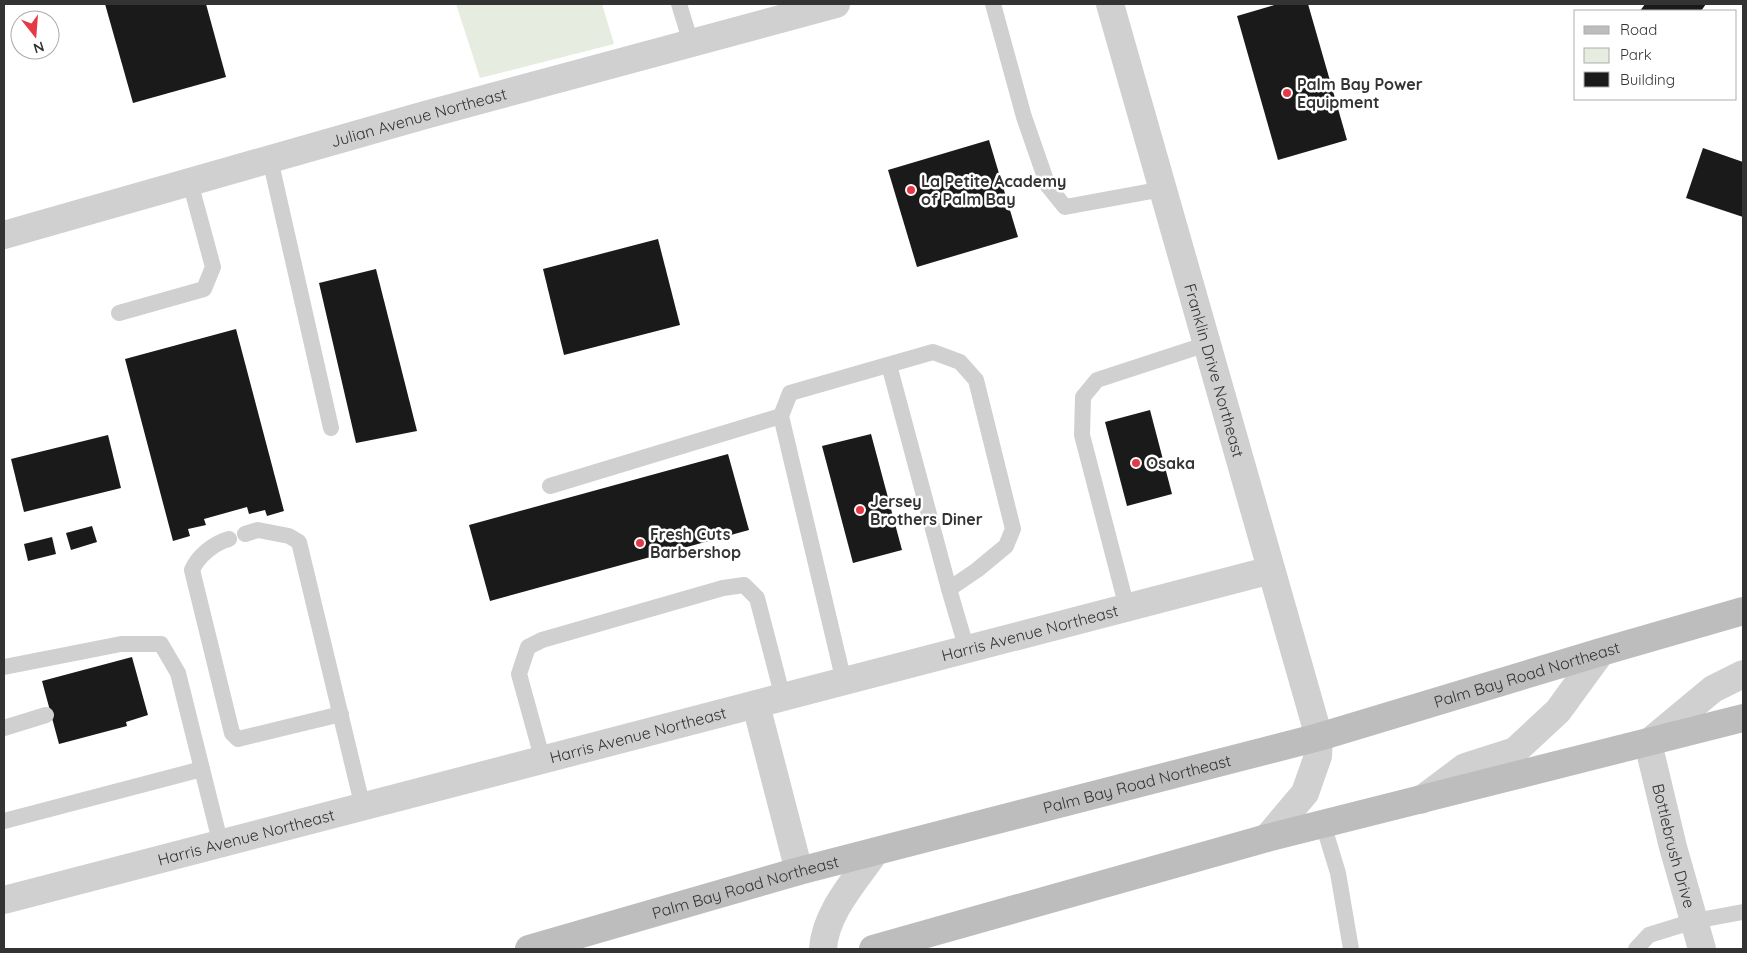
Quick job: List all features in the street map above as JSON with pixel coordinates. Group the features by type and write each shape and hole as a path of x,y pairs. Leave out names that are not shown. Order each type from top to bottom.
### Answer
{"main road":[{"name":"Palm Bay Road Northeast","path":"529,949 799,871 1319,737 1743,611"},
{"path":"873,949 923,941 1267,838 1743,718"}],"street":[{"name":"Franklin Drive Northeast","path":"1110,4 1319,737"},
{"name":"Julian Avenue Northeast","path":"4,235 821,6"},
{"name":"Harris Avenue Northeast","path":"4,900 364,808 1271,570"},
{"path":"1421,800 1465,767 1515,751 1558,711 1601,652"},
{"path":"1648,743 1713,689 1743,674"},
{"path":"756,705 799,871"},
{"path":"1267,838 1305,792 1318,756 1319,737"},
{"name":"Bottlebrush Drive","path":"1648,743 1673,847 1702,949"},
{"path":"823,949 823,942 834,911 875,852"}],"lane":[{"path":"679,4 691,43"},
{"path":"993,4 1024,117 1048,186 1065,207 1162,189"},
{"path":"270,159 331,428"},
{"path":"119,312 204,289 213,267 190,182"},
{"path":"1127,608 1082,435 1084,397 1097,380 1207,344"},
{"path":"844,682 781,416 790,393 933,352 960,362 976,380 1013,528 1006,546 977,570 949,589"},
{"path":"889,365 967,650"},
{"path":"550,486 781,416"},
{"path":"245,534 258,530 290,536 300,542 364,808"},
{"path":"229,539 222,540 196,560 192,570 232,733 238,739 341,714"},
{"path":"543,761 519,674 528,647 542,640 723,588 744,584 757,598 783,698"},
{"path":"4,667 121,644 160,644 178,673 220,845"},
{"path":"4,728 46,715"},
{"path":"4,821 202,769"},
{"path":"1323,824 1338,873 1352,949"},
{"path":"1636,949 1649,936 1694,921 1743,912"}],"green space":[{"path":"456,4 602,4 614,44 480,78"}],"building":[{"path":"105,4 206,4 226,77 133,103"},
{"path":"1278,4 1308,4 1347,140 1278,160 1237,16"},
{"path":"1645,4 1706,4 1702,10 1641,10"},
{"path":"989,140 1018,237 917,267 888,170"},
{"path":"1703,148 1743,162 1743,217 1686,198"},
{"path":"658,239 680,325 564,355 543,269"},
{"path":"376,269 417,431 356,443 319,283"},
{"path":"236,329 284,511 267,516 265,510 249,514 247,507 204,519 206,525 188,529 190,536 173,541 125,359"},
{"path":"1150,410 1172,494 1127,506 1105,422"},
{"path":"871,434 902,550 853,563 822,446"},
{"path":"108,435 121,488 24,512 11,459"},
{"path":"728,454 749,530 490,601 469,525"},
{"path":"92,526 97,542 71,550 66,533"},
{"path":"52,537 56,554 28,561 24,544"},
{"path":"132,657 148,715 126,722 127,726 59,744 42,681"}],"place":[{"name":"Palm Bay Power Equipment","path":"1287,93"},
{"name":"La Petite Academy of Palm Bay","path":"911,190"},
{"name":"Osaka","path":"1136,463"},
{"name":"Jersey Brothers Diner","path":"860,510"},
{"name":"Fresh Cuts Barbershop","path":"640,543"}]}
